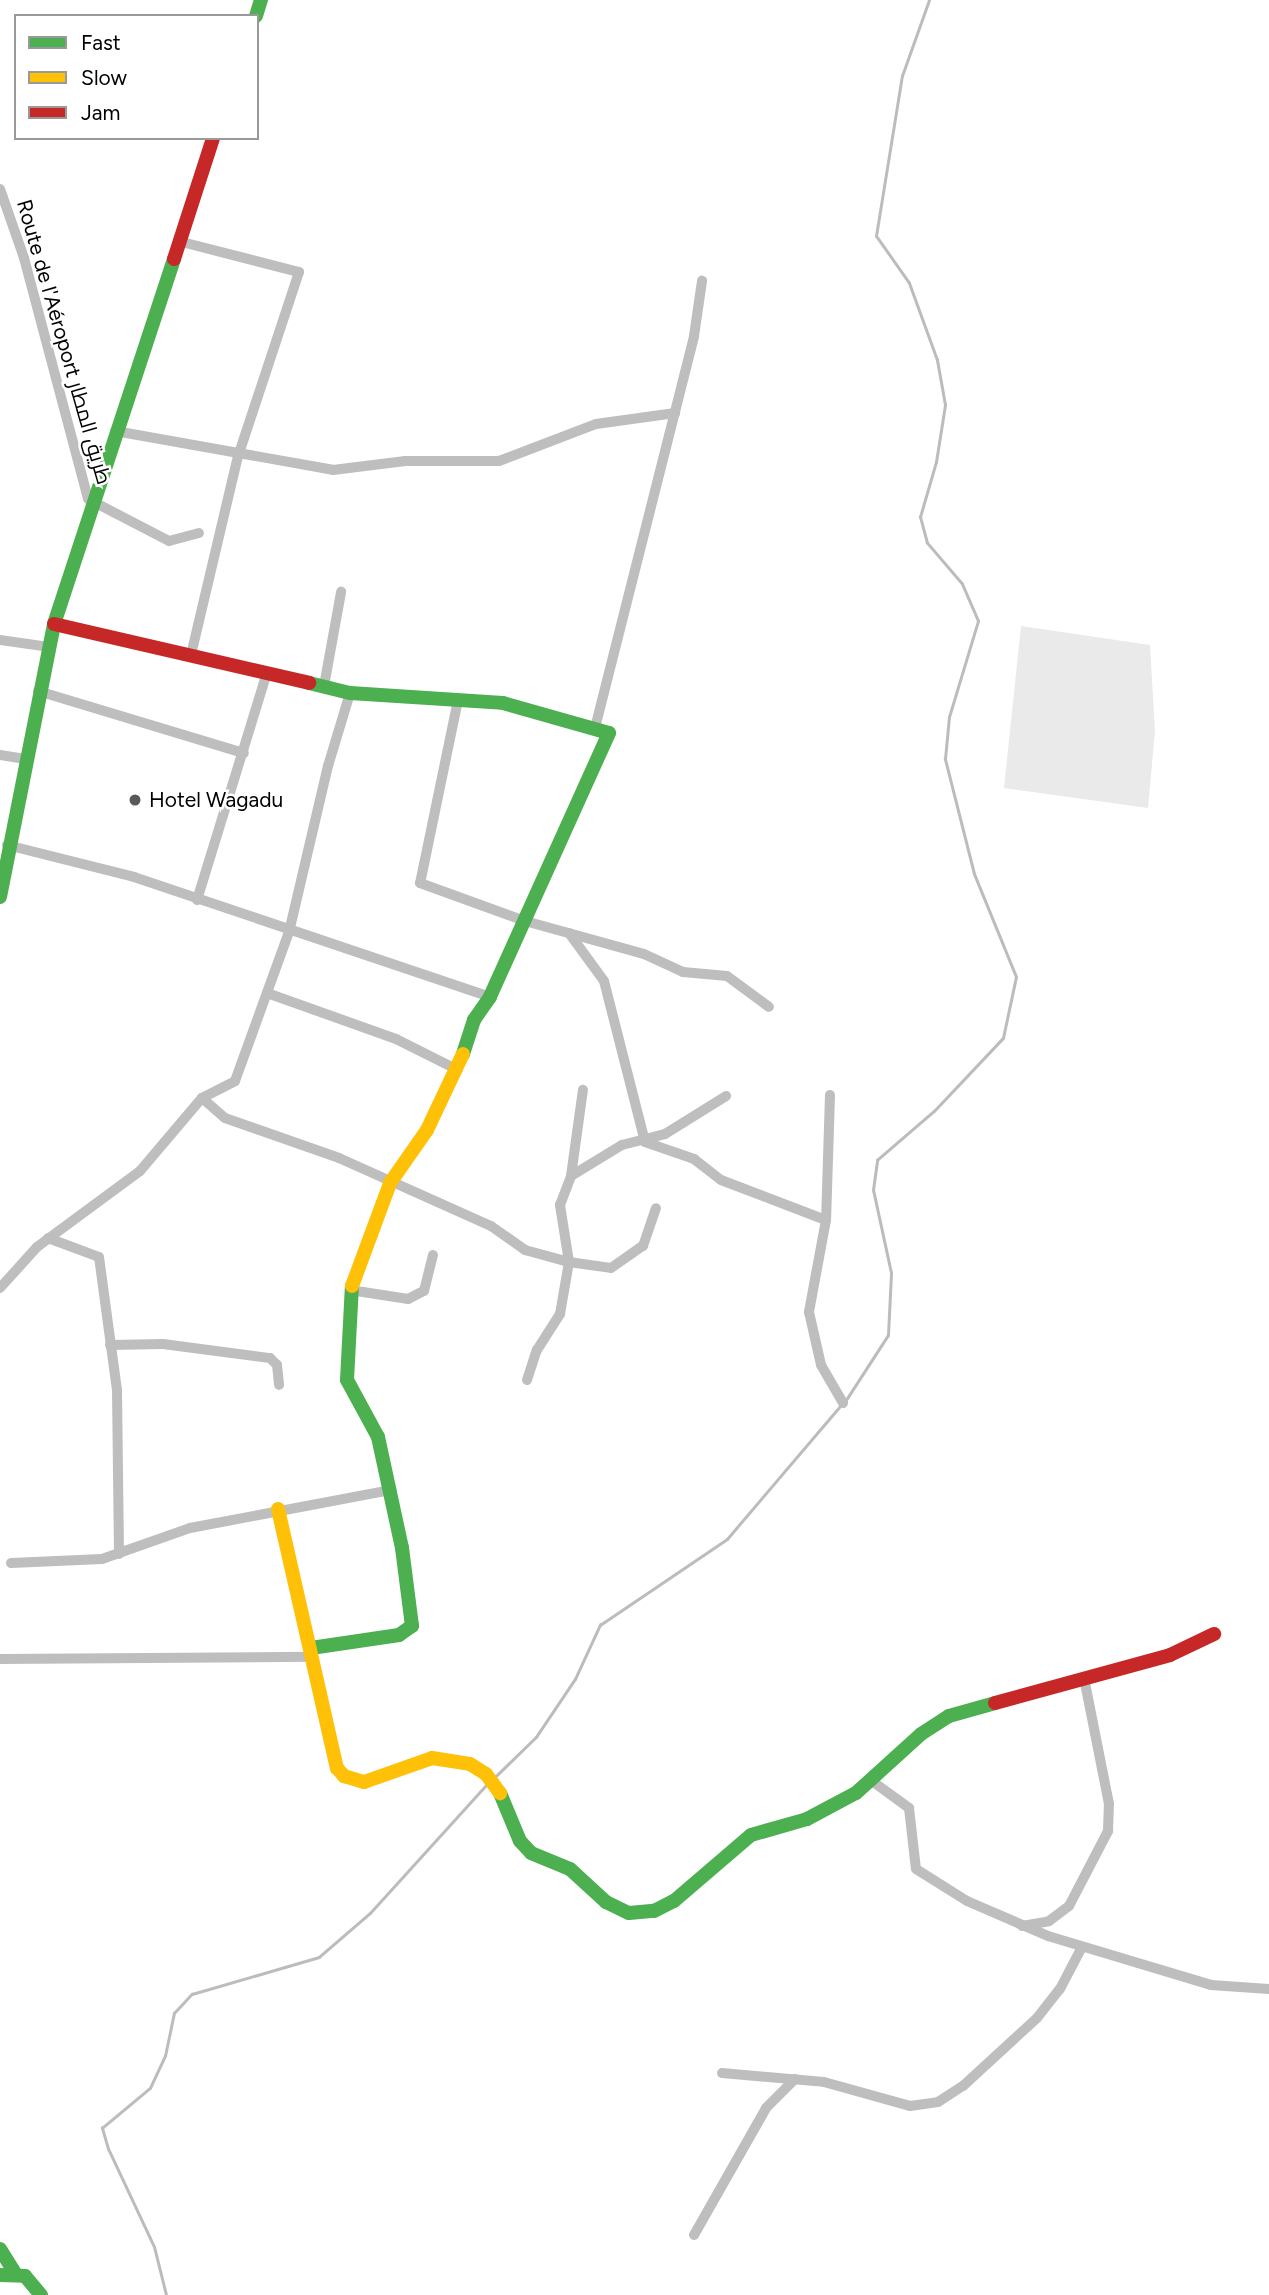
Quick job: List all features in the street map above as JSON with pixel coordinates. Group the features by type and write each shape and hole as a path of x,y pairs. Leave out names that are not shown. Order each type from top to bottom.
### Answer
{"street":[{"path":"0,897 7,845 54,624 115,431 213,140"},
{"name":"Route de l'Aéroport طريق المطار","path":"0,189 24,258 79,479 92,504"},
{"path":"178,242 299,272 238,456 191,655"},
{"path":"595,728 675,412 702,281"},
{"path":"115,431 238,456 333,470 405,461 499,461 596,424 675,412"},
{"path":"92,504 169,541 198,533"},
{"path":"324,686 341,592"},
{"path":"0,1659 312,1653 399,1635 412,1626 391,1489 378,1437 347,1380 350,1290 390,1183 427,1130 458,1070 474,1020 490,997 609,733 503,703 350,693 54,624"},
{"path":"0,640 49,647"},
{"path":"197,900 267,673"},
{"path":"38,691 244,753"},
{"path":"0,1288 48,1238 139,1171 202,1098 235,1081 289,932 328,766 350,693"},
{"path":"458,701 420,883 525,921 644,954 683,972 727,976 769,1007"},
{"path":"0,755 24,760"},
{"path":"7,845 134,877 289,932 490,997"},
{"path":"569,933 604,981 645,1142"},
{"path":"267,993 396,1040 458,1070"},
{"path":"527,1380 537,1350 560,1314 569,1262 560,1205 571,1176 583,1090"},
{"path":"571,1176 622,1145 645,1142 726,1096"},
{"path":"830,1096 826,1220 810,1312 821,1365 844,1403"},
{"path":"202,1098 225,1118 339,1158 491,1226 525,1250 569,1262 611,1268 643,1246 656,1208"},
{"path":"645,1142 694,1159 721,1180 826,1220"},
{"path":"48,1238 99,1257 117,1390 119,1554"},
{"path":"350,1290 408,1298 424,1291 433,1255"},
{"path":"110,1345 153,1343 270,1358 277,1365 279,1385"},
{"path":"11,1563 103,1559 190,1528 391,1489"},
{"path":"278,1509 337,1768 344,1776 364,1782 432,1758 470,1764 486,1774 499,1791 520,1841 531,1853 570,1869 606,1902 629,1913 654,1911 674,1901 751,1835 807,1819 872,1781 921,1734 948,1716 1170,1656 1214,1634"},
{"path":"1020,1926 1049,1922 1069,1906 1108,1831 1109,1804 1084,1678"},
{"path":"872,1781 909,1808 916,1869 967,1901 1020,1926 1211,1985 1269,1989"},
{"path":"722,2073 824,2082 910,2106 938,2102 963,2087 1037,2018 1060,1989 1082,1947"},
{"path":"694,2235 766,2108 795,2079"},
{"path":"0,2249 15,2273 34,2282 41,2295"},
{"path":"0,2275 15,2273"}],"shaded area":[{"path":"1021,626 1150,645 1155,731 1148,808 1004,788"}],"waterway":[{"path":"846,1400 888,1335 891,1273 873,1190 877,1160 934,1111 1003,1038 1016,977 974,874 945,759 949,717 978,621 962,584 927,543 920,517 936,462 945,405 937,360 909,283 876,236 902,76 929,0"},
{"path":"496,1776 536,1737 575,1679 600,1625 727,1539 841,1405"},
{"path":"166,2295 154,2247 108,2149 102,2128 150,2088 165,2056 174,2013 192,1994 319,1957 370,1913 488,1783"}],"traffic: fast":[{"path":"257,14 261,0"},
{"path":"0,897 54,624 174,259"},
{"path":"309,683 350,693 503,703 609,733 490,997 474,1020 463,1054"},
{"path":"311,1648 399,1635 412,1626 402,1548 378,1437 347,1380 352,1286"},
{"path":"500,1793 520,1841 531,1853 570,1869 606,1902 629,1913 654,1911 674,1901 751,1835 807,1819 856,1793 921,1734 949,1716 995,1703"},
{"path":"0,2249 15,2273"},
{"path":"0,2275 25,2276 41,2295"}],"traffic: slow":[{"path":"352,1286 390,1183 427,1130 463,1054"},
{"path":"278,1509 337,1768 344,1776 364,1782 432,1758 470,1764 486,1774 500,1793"}],"traffic: jam":[{"path":"174,259 212,140"},
{"path":"54,624 309,683"},
{"path":"995,1703 1170,1655 1214,1634"}],"place":[{"name":"Hotel Wagadu","path":"135,800"}]}
